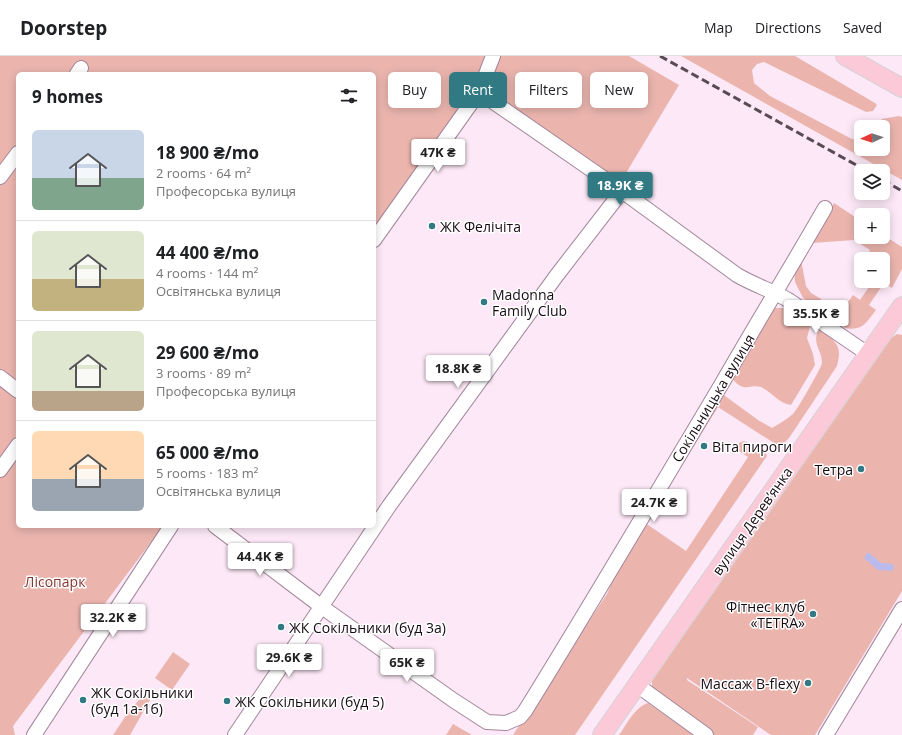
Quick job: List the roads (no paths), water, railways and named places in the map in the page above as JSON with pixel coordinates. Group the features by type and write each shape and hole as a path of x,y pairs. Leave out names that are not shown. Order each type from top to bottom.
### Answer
{"main road":[{"path":"845,56 902,88"},
{"name":"вулиця Дерев’янка","path":"602,735 902,306"}],"street":[{"path":"487,72 494,56"},
{"path":"376,237 468,108"},
{"path":"502,108 622,192 737,276 754,285 776,293 868,354"},
{"path":"0,177 16,156"},
{"path":"376,526 557,276 622,192"},
{"name":"Сокільницька вулиця","path":"322,607 453,700 487,722 506,723 520,717 586,612 825,208"},
{"path":"0,377 16,389"},
{"path":"0,470 16,448"},
{"path":"34,735 170,528"},
{"path":"218,528 322,607"},
{"path":"235,735 374,528"},
{"path":"832,733 902,609"},
{"path":"636,685 706,735"}],"water":[{"path":"868,552 881,563 892,564 894,566 893,571 878,570 864,558"}],"railway":[{"path":"660,56 854,164"},
{"path":"890,184 902,191"}],"place":[{"name":"ЖК Фелічіта","path":"432,226"},
{"name":"Madonna Family Club","path":"484,302"},
{"name":"Віта пироги","path":"704,446"},
{"name":"Тетра","path":"861,469"},
{"name":"Фітнес клуб «TETRA»","path":"813,614"},
{"name":"ЖК Сокільники (буд 3а)","path":"281,627"},
{"name":"Массаж B-flexy","path":"808,683"},
{"name":"ЖК Сокільники (буд 1а-1б)","path":"83,700"},
{"name":"ЖК Сокільники (буд 5)","path":"227,701"}],"park label":[{"name":"Лісопарк","path":"55,581"}]}
